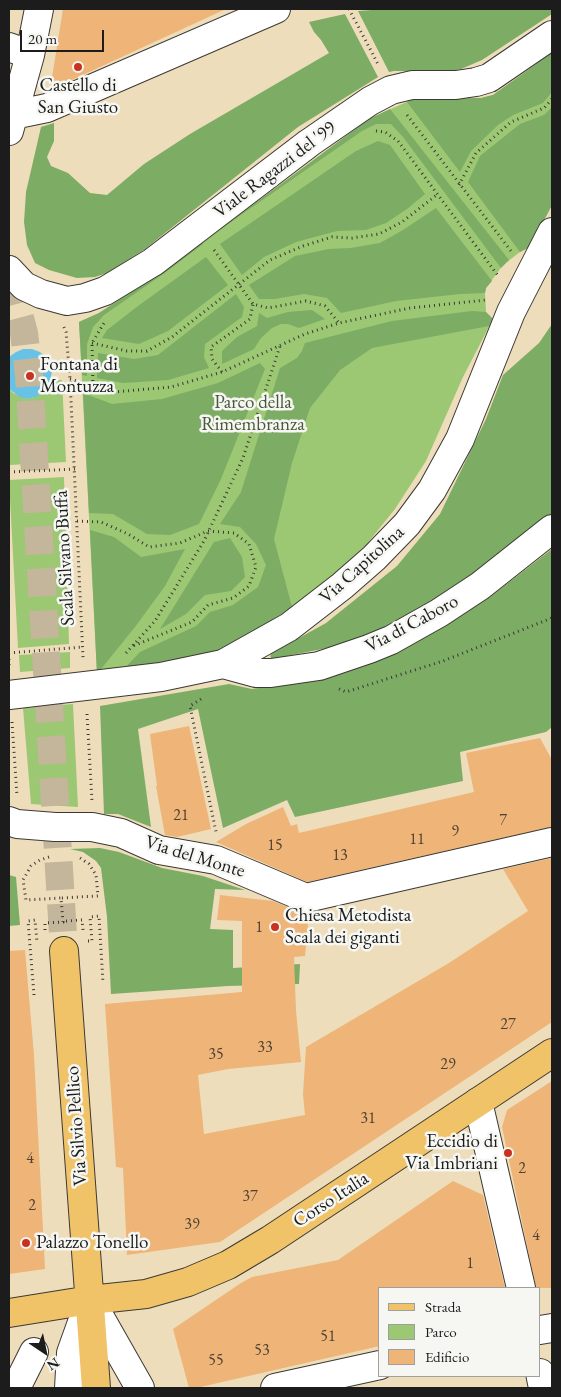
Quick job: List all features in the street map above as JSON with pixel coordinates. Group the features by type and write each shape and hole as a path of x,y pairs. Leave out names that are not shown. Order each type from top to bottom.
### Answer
{"main road":[{"name":"Via Silvio Pellico","path":"69,941 96,1388"},
{"name":"Corso Italia","path":"9,1313 90,1300 146,1294 188,1282 228,1265 270,1240 552,1053"}],"street":[{"path":"39,9 20,51 11,123 276,9"},
{"name":"Viale Ragazzi del '99","path":"9,270 24,286 41,294 67,301 85,298 105,291 153,262 309,143 370,101 391,90 412,85 456,84 476,82 489,78 552,35"},
{"name":"Via Capitolina","path":"10,705 224,664 289,627 342,586 374,558 407,524 432,490 460,439 511,312 552,232"},
{"name":"Via di Caboro","path":"224,664 256,673 271,673 319,666 370,649 391,640 439,613 472,591 552,529"},
{"name":"Via del Monte","path":"13,812 17,824 92,827 121,833 159,850 216,860 306,898 552,842"},
{"path":"478,1102 521,1287"},
{"path":"69,1388 71,1353 90,1300"},
{"path":"90,1300 140,1388"},
{"path":"16,1388 34,1352"},
{"path":"275,1388 378,1365"}],"path":[{"path":"349,9 381,70"},
{"path":"459,185 476,153 511,122 544,108 552,99"},
{"path":"402,108 512,252"},
{"path":"372,131 385,132 398,141 500,278"},
{"path":"92,343 127,351 147,351 172,337 270,260 303,246 332,237 352,238 379,234 402,222 438,194"},
{"path":"210,245 253,304 268,308 306,302 325,306 339,323"},
{"path":"70,379 114,392 172,387 222,372 305,334 339,323 410,308 494,299"},
{"path":"222,372 212,359 212,347 250,319 253,304"},
{"path":"93,386 92,343 102,324 108,319"},
{"name":"Scala Silvano Buffa","path":"66,332 84,662"},
{"path":"121,658 155,621 208,531 243,458 280,346"},
{"name":"Scala Silvano Buffa","path":"9,472 74,469"},
{"path":"77,521 101,522 128,534 149,547 180,543 208,531 234,533 249,544 256,568 249,586 233,598 208,605 192,622 132,646"},
{"path":"337,689 346,692 443,661 552,618"},
{"name":"Scala Silvano Buffa","path":"9,653 83,646"},
{"path":"206,695 190,706 216,831 216,839"},
{"path":"10,705 13,812"},
{"path":"86,710 93,806"},
{"path":"54,856 40,860 31,866 23,880 26,900 98,896 96,875 89,864 77,856 71,856"},
{"path":"61,898 62,922"},
{"path":"69,941 82,920 45,923 69,941 92,941 90,916 100,916 103,983"},
{"path":"34,995 28,921 35,920 37,946"}],"green space":[{"path":"386,9 552,9 552,14 482,60 461,69 451,71 389,72 358,11"},
{"path":"345,14 378,77 298,127 145,249 107,273 95,277 77,278 49,270 35,263 27,245 24,222 26,192 41,127 54,123 54,141 47,157 51,166 68,173 90,193 107,195 144,164 190,134 329,53 309,22"},
{"name":"Parco della Rimembranza","path":"552,53 552,205 530,247 503,265 486,288 486,312 493,319 463,377 426,461 395,509 366,545 330,578 292,607 230,647 97,674 79,322 99,313 168,268 369,119 413,99 481,98 493,95"},
{"path":"552,53 552,92 543,103 513,115 498,125 471,151 460,172 407,102 413,99 481,98 493,95"},
{"path":"552,107 552,205 530,247 520,252 468,182 480,156 520,124 544,115"},
{"path":"390,109 509,260 501,268 403,137 391,124 376,124 362,131 212,235 369,119"},
{"path":"378,141 390,145 425,194 386,223 366,230 337,231 296,242 264,257 242,275 220,244 356,151"},
{"path":"436,208 492,281 486,288 485,293 396,301 341,313 327,298 304,294 275,299 259,299 249,285 295,256 329,249 380,243"},
{"path":"203,243 166,272 104,315 93,327 87,344 87,376 82,375 79,322 99,313"},
{"path":"206,257 228,285 168,331 139,344 102,338 107,330"},
{"path":"236,294 244,307 242,317 205,344 204,357 209,368 168,380 123,383 97,378 98,353 134,359 158,355"},
{"path":"312,310 325,319 299,328 288,324 281,324 272,328 261,338 254,349 222,364 222,351 237,337 257,326 259,313 267,318 288,312"},
{"path":"472,311 486,312 493,319 489,326 372,348 340,370 310,408 292,463 274,539 292,607 230,647 192,659 123,670 140,652 196,626 210,612 233,605 258,587 266,565 256,544 240,527 220,524 241,492 280,368 297,358 305,343 392,321"},
{"path":"552,324 552,517 436,604 347,644 272,659 270,656 272,653 326,623 397,566 440,514 486,419 503,375 539,343"},
{"path":"260,363 265,369 221,479 199,524 170,535 147,534 113,514 89,513 83,393 112,404 162,399 218,383"},
{"path":"51,380 62,380 66,462 9,465 9,389 13,393 28,399 35,397 48,388"},
{"path":"64,477 69,644 18,648 9,480"},
{"path":"90,530 114,537 141,557 185,549 165,586 97,674"},
{"path":"230,538 242,557 245,577 231,591 205,595 186,614 160,629 214,542"},
{"path":"552,549 552,727 546,732 460,752 463,781 295,817 287,800 223,828 198,709 138,729 151,827 118,814 104,814 100,706 229,684 252,689 342,673 417,641 490,597"},
{"path":"70,652 70,668 20,672 19,655"},
{"path":"73,704 78,807 31,804 23,708"},
{"path":"100,848 119,852 162,868 203,876 245,890 215,889 210,929 233,930 233,968 300,964 299,984 228,986 111,994 107,917 101,868 96,861 83,852 70,849"},
{"path":"9,875 16,877 20,925 9,926"}],"water":[{"name":"Fontana di Montuzza","path":"23,349 32,349 40,352 51,364 52,372 48,388 36,397 28,399 20,397 9,389 9,357"}],"building":[{"name":"Castello di San Giusto","path":"63,9 226,9 50,90"},
{"path":"189,726 211,829 177,837 165,835 156,786 150,734"},
{"path":"540,738 552,760 552,827 307,882 216,842 246,824 283,807 291,826 297,824 299,833 474,792 466,753"},
{"path":"552,858 552,1022 220,1242 127,1255 123,1168 116,1167 105,1004 242,992 242,921 217,920 220,895 273,901 300,912 309,913 305,956 294,957 296,1011 301,1062 228,1069 198,1075 204,1134 305,1115 303,1094 306,1047 449,963 528,911 503,869"},
{"path":"25,950 34,1055 45,1269 9,1274 9,951"},
{"path":"552,1081 552,1288 536,1287 502,1127 507,1110"},
{"path":"453,1181 483,1195 505,1287 378,1287 378,1346 196,1388 189,1388 173,1329 252,1277 338,1260"}],"tunnel":[{"path":"9,277 24,333 29,375 64,951"}],"place":[{"name":"Castello di San Giusto","path":"78,67"},
{"name":"Fontana di Montuzza","path":"30,376"},
{"name":"Chiesa Metodista Scala dei giganti","path":"275,927"},
{"name":"Eccidio di Via Imbriani","path":"508,1153"},
{"name":"Palazzo Tonello","path":"26,1243"}]}
